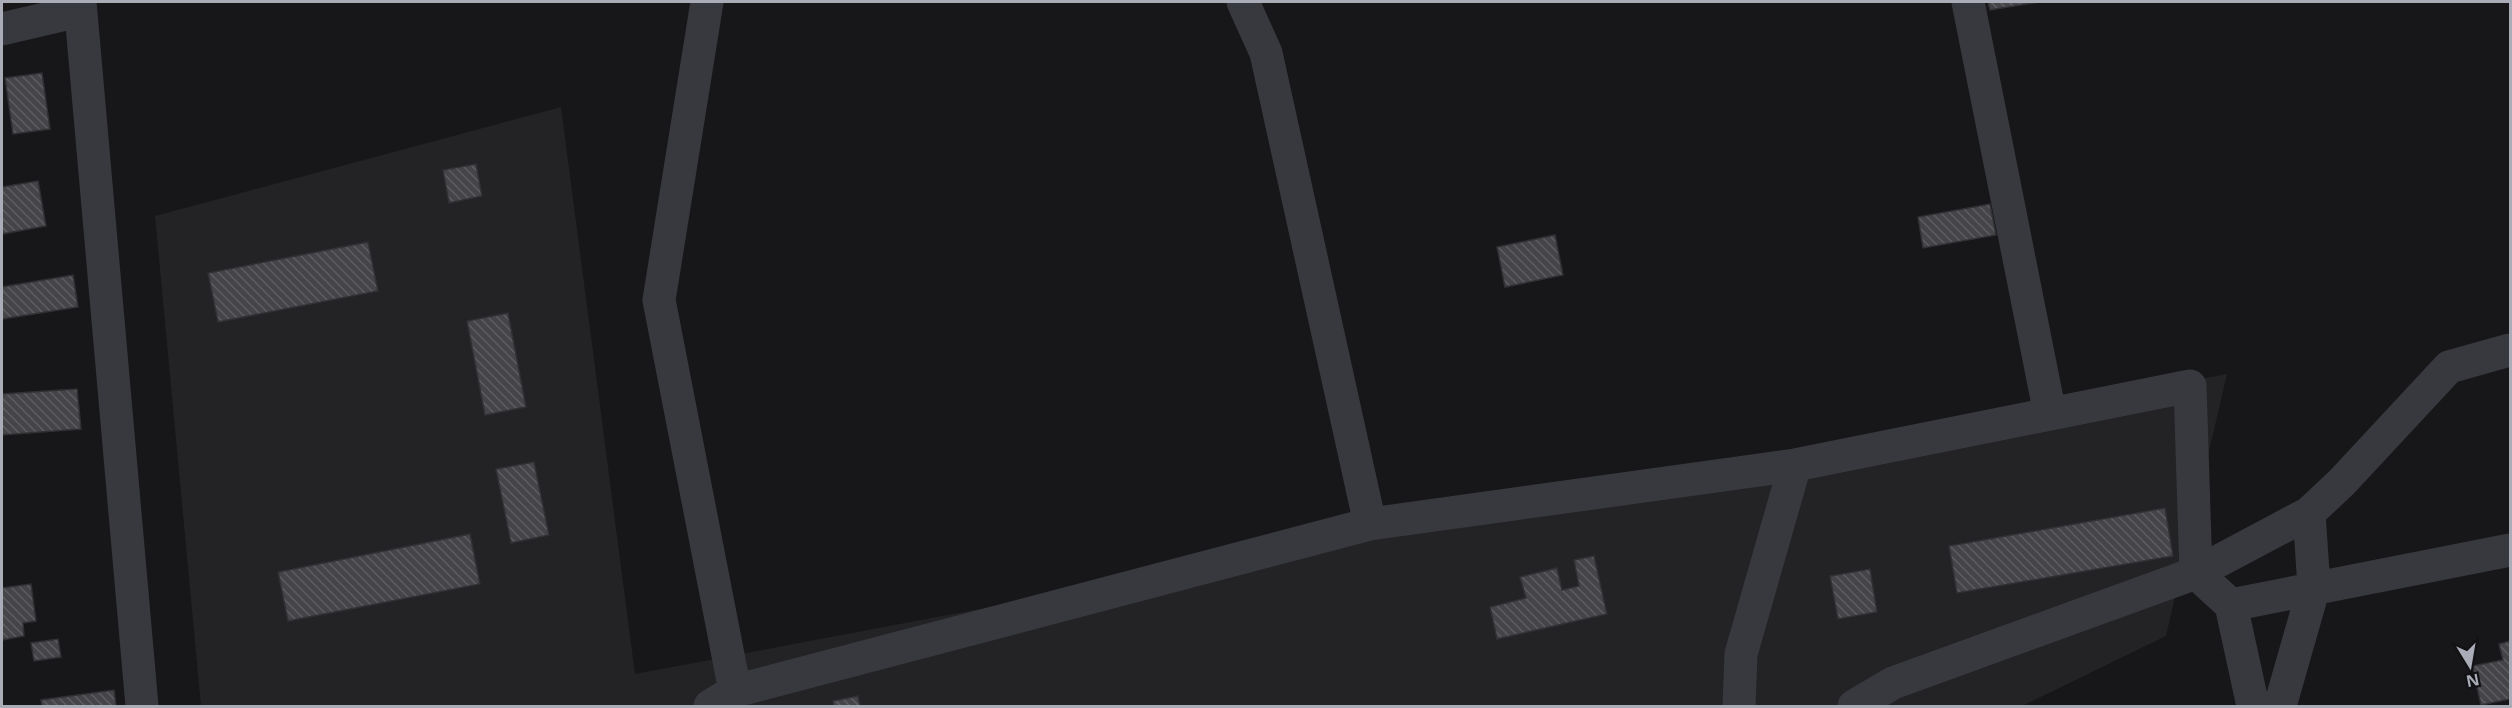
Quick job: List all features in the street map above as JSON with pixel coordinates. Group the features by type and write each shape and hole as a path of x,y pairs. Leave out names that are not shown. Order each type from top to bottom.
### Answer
{"street":[{"path":"707,2 659,300 723,699 1370,524 1795,465 2190,386 2196,573 2231,605 2253,706"},
{"path":"1243,2 1266,53 1370,524"},
{"path":"1968,2 2050,414"},
{"path":"2,29 79,6 142,706"},
{"path":"1854,706 1893,683 2196,573 2309,513 2342,482 2449,367 2511,350"},
{"path":"1739,706 1741,654 1795,465"},
{"path":"2280,706 2314,587 2309,513"},
{"path":"2231,605 2511,549"}],"shaded area":[{"path":"561,107 635,674 2227,374 2166,636 2022,706 201,706 155,216"}],"building":[{"path":"1988,2 2039,2 1990,10"},
{"path":"42,73 50,129 13,134 5,78"},
{"path":"476,164 482,196 449,203 443,170"},
{"path":"38,181 46,226 2,234 2,187"},
{"path":"1990,204 1996,235 1923,248 1918,217"},
{"path":"1555,235 1563,275 1505,287 1497,247"},
{"path":"368,242 378,291 218,322 208,273"},
{"path":"73,275 78,307 2,319 2,287"},
{"path":"508,313 526,407 485,415 467,321"},
{"path":"77,389 81,429 2,435 2,394"},
{"path":"534,462 549,535 511,543 496,469"},
{"path":"2165,508 2173,556 1957,593 1949,546"},
{"path":"470,534 480,584 288,621 278,572"},
{"path":"1594,556 1607,614 1497,639 1490,607 1526,598 1520,577 1557,568 1562,590 1579,586 1574,560"},
{"path":"1870,569 1877,612 1838,619 1830,576"},
{"path":"31,584 36,621 23,623 24,636 2,640 2,588"},
{"path":"58,639 61,657 34,661 31,643"},
{"path":"2510,641 2510,699 2481,705 2472,666 2503,660 2499,644"},
{"path":"114,690 116,706 42,706 41,700"},
{"path":"858,696 860,706 834,706 833,701"}]}
